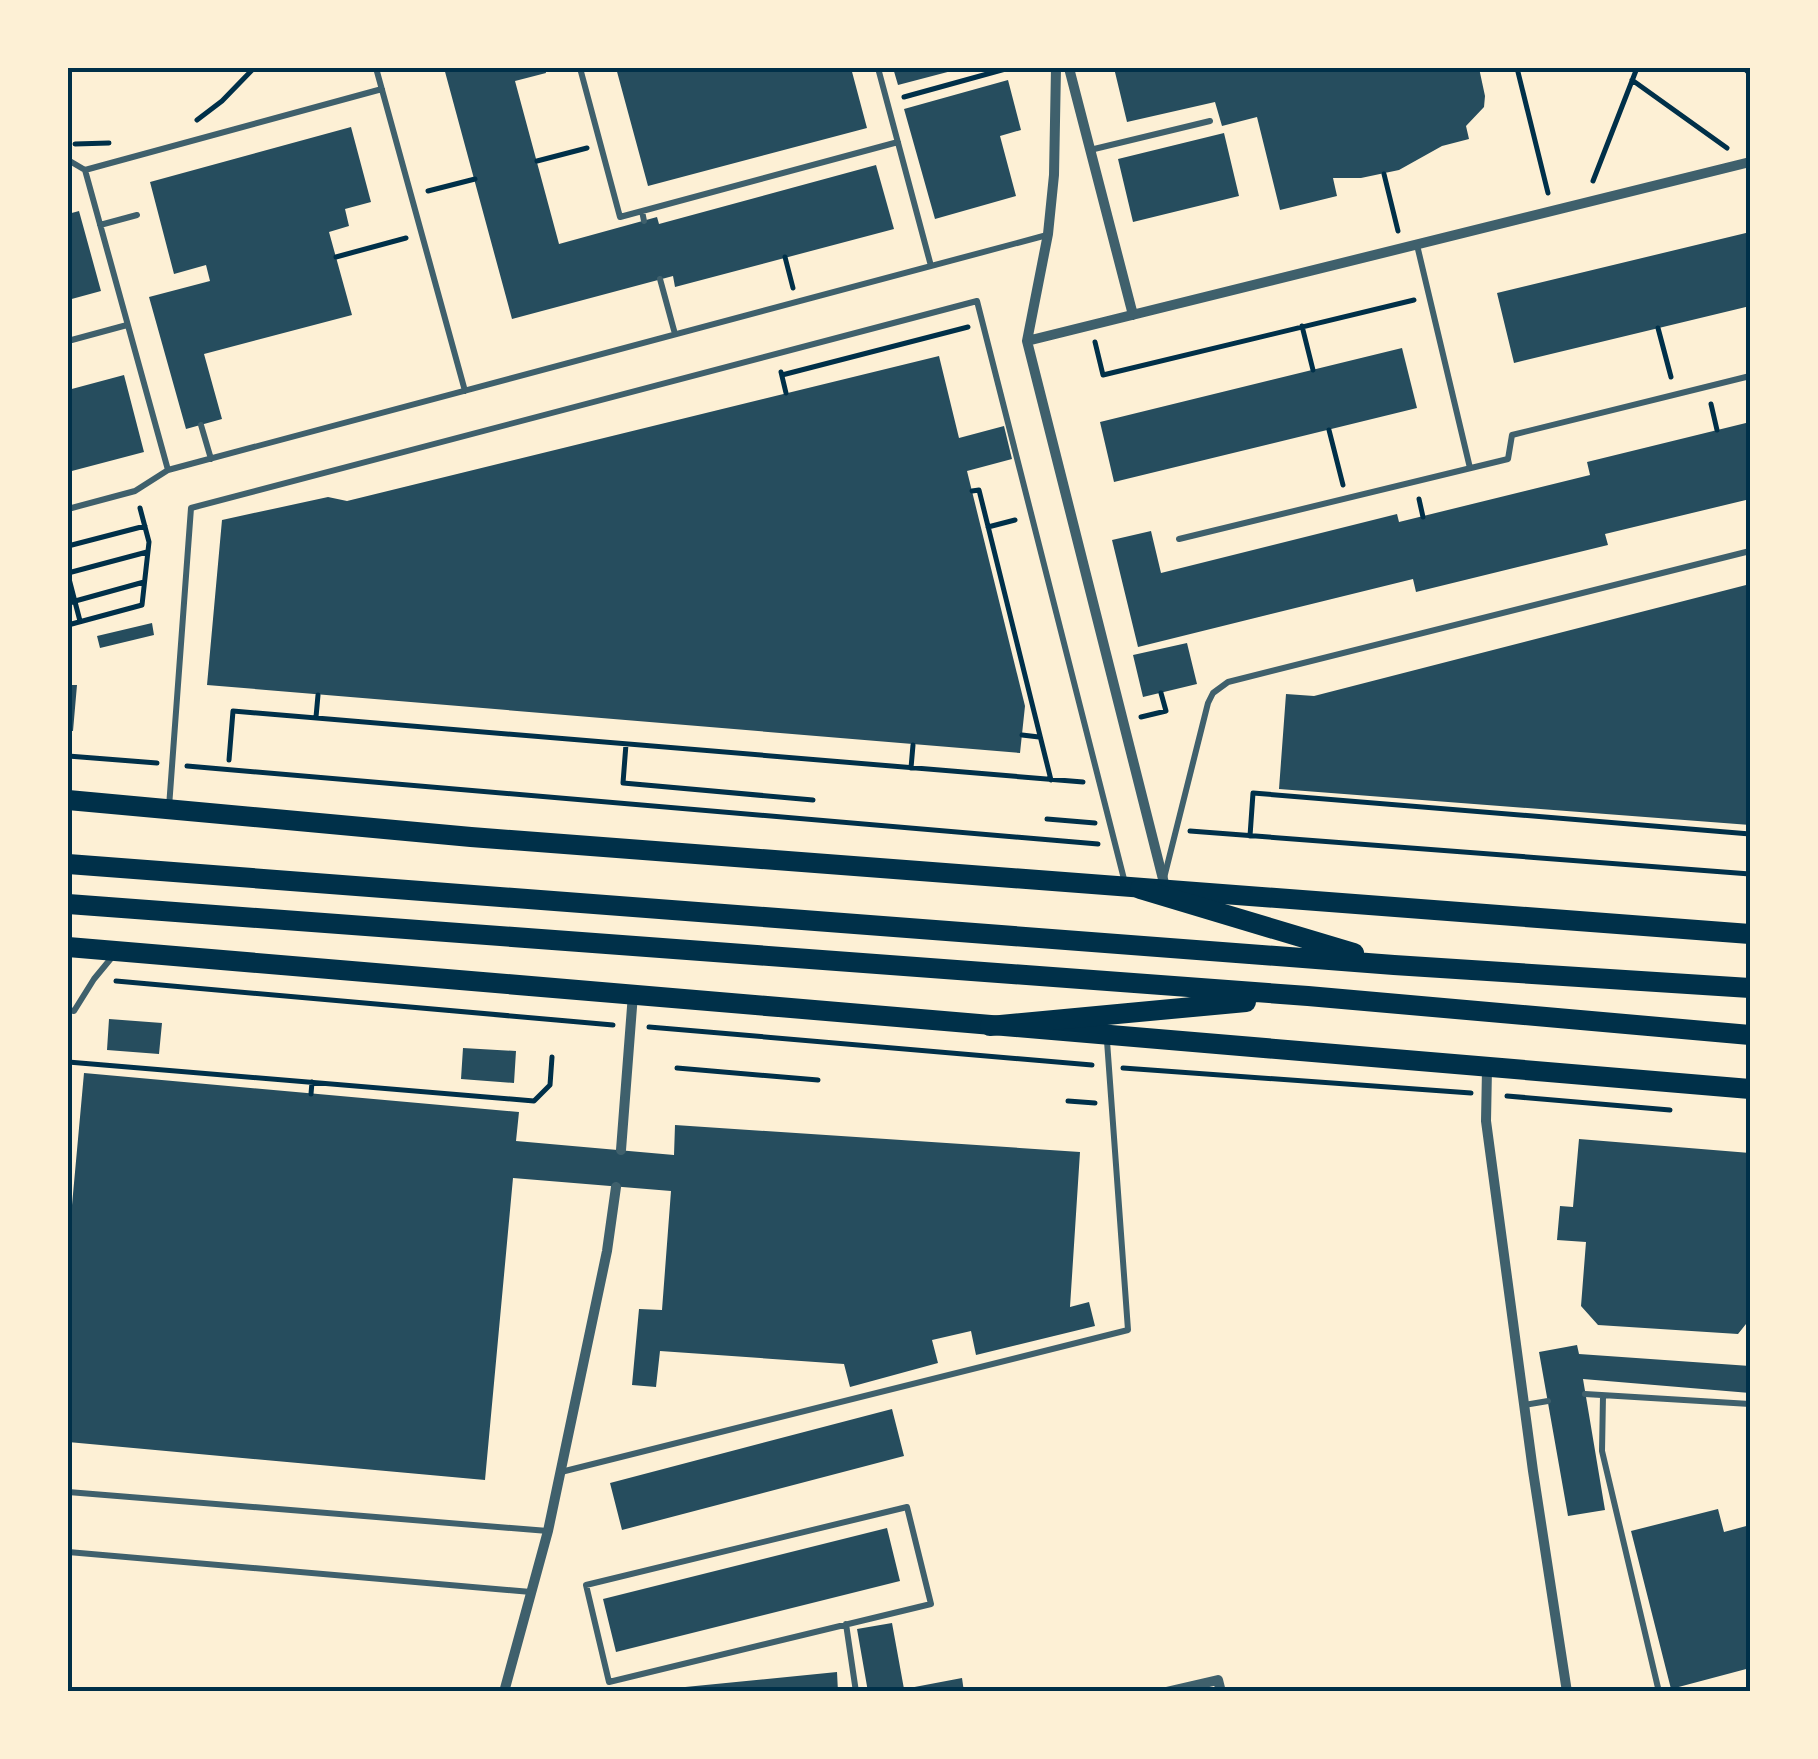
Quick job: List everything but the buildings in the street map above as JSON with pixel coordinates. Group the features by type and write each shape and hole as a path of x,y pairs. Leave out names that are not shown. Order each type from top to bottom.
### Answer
{"main road":[{"path":"68,800 471,837 1133,888 1165,885 1750,934"},
{"path":"68,864 1394,965 1750,988"},
{"path":"1133,888 1394,965"},
{"path":"68,904 1308,996 1750,1034"},
{"path":"68,947 990,1026 1106,1024 1308,996"},
{"path":"1686,982 1750,974"},
{"path":"1106,1024 1487,1068 1750,1089"}],"street":[{"path":"1056,68 1054,175 1048,234 1027,341 1165,885"},
{"path":"1069,68 1133,315"},
{"path":"1027,341 1750,162"},
{"path":"620,1150 634,994"},
{"path":"1487,1068 1486,1121 1568,1692"},
{"path":"504,1692 548,1531 607,1252 616,1186"},
{"path":"1166,1692 1218,1680 1221,1692"}],"lane":[{"path":"376,68 465,391"},
{"path":"580,68 620,217 898,142"},
{"path":"878,68 930,266"},
{"path":"85,170 382,89"},
{"path":"1090,150 1210,122"},
{"path":"68,160 85,170 168,470"},
{"path":"642,211 644,221"},
{"path":"100,225 137,215"},
{"path":"68,509 136,491 168,470 1048,234"},
{"path":"1416,244 1470,468"},
{"path":"660,280 675,334"},
{"path":"169,808 191,508 977,301 1116,845 1133,888"},
{"path":"68,341 127,325"},
{"path":"1178,538 1508,459 1512,435 1750,376"},
{"path":"202,425 211,459"},
{"path":"1165,885 1208,703 1228,682 1750,550"},
{"path":"68,1010 74,1011 118,951"},
{"path":"561,1472 1128,1330 1106,1024"},
{"path":"1585,1394 1750,1404"},
{"path":"1604,1396 1602,1450 1660,1692"},
{"path":"1524,1406 1548,1401"},
{"path":"68,1492 548,1531"},
{"path":"907,1507 931,1604 846,1624 609,1682 586,1585 907,1507"},
{"path":"68,1552 531,1592"},
{"path":"846,1624 856,1692"}],"path":[{"path":"195,121 254,68"},
{"path":"887,102 990,70 1009,68"},
{"path":"1516,68 1552,211"},
{"path":"1586,202 1637,68"},
{"path":"1744,68 1750,74"},
{"path":"1632,80 1722,144"},
{"path":"68,144 120,142"},
{"path":"537,162 600,144"},
{"path":"1384,174 1402,248"},
{"path":"411,196 474,179"},
{"path":"336,257 406,238"},
{"path":"785,257 797,301"},
{"path":"1091,325 1103,375 1429,296"},
{"path":"782,374 983,324"},
{"path":"1302,326 1312,370"},
{"path":"1658,328 1675,395"},
{"path":"777,354 786,393"},
{"path":"1708,387 1718,430"},
{"path":"1329,430 1346,498"},
{"path":"972,491 979,490 1022,680 1051,780"},
{"path":"68,625 142,605 148,552 136,491"},
{"path":"988,527 1032,516"},
{"path":"68,546 144,526"},
{"path":"80,622 71,602 68,574 148,552"},
{"path":"71,602 144,582"},
{"path":"1123,722 1166,711 1161,692"},
{"path":"316,717 318,695"},
{"path":"229,760 233,711 1091,783"},
{"path":"1022,735 1040,736"},
{"path":"626,744 623,783 813,800"},
{"path":"911,768 913,744"},
{"path":"68,756 1116,845"},
{"path":"1250,836 1253,793 1750,834"},
{"path":"1047,819 1088,822 1089,812"},
{"path":"1176,830 1750,874"},
{"path":"94,979 1109,1066 1679,1110"},
{"path":"68,1062 534,1101 550,1086 552,1057"},
{"path":"677,1068 818,1080"},
{"path":"311,1094 312,1082"},
{"path":"1068,1100 1112,1104"}]}
